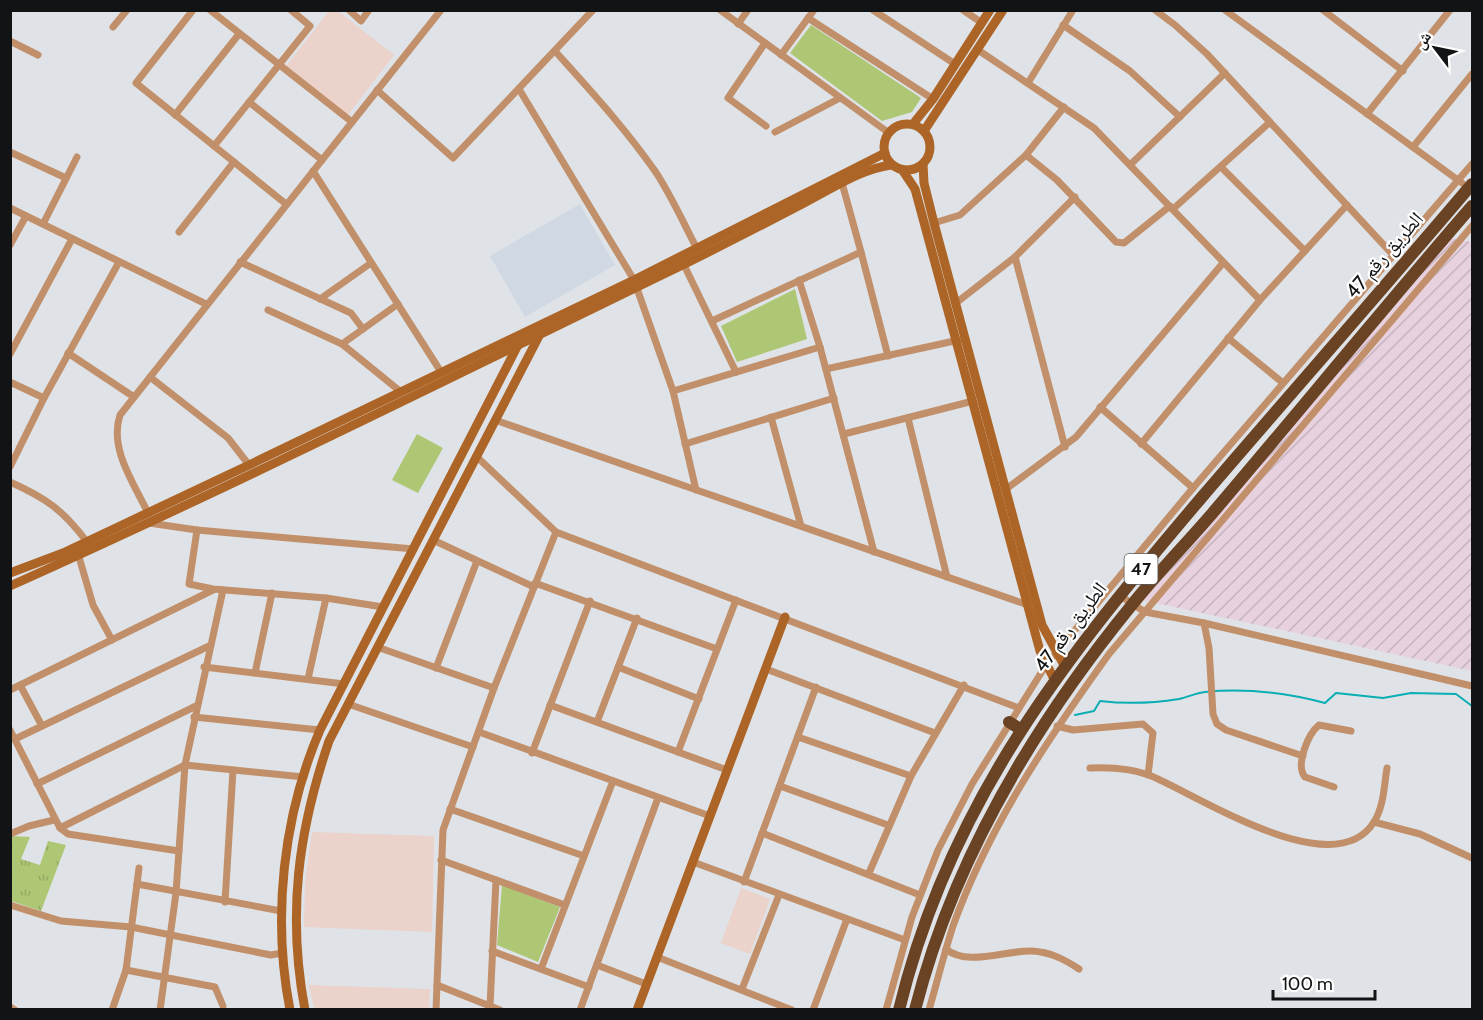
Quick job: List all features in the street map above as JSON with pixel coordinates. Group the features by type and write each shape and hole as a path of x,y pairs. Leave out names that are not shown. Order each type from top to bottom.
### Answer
{"highway":[{"name":"الطريق رقم 47","path":"899,1010 896,994 943,873 1015,726 1119,595 1152,546 1431,231 1467,184"},
{"name":"الطريق رقم 47","path":"915,1010 938,936 980,836 1027,762 1076,677 1132,604 1216,510 1324,379 1473,206"},
{"path":"1431,231 1442,240"},
{"path":"1324,379 1334,388"}],"street":[{"path":"113,27 127,10"},
{"path":"193,10 136,83 286,204"},
{"path":"210,10 352,122"},
{"path":"214,146 310,26 301,13 291,10"},
{"path":"349,10 361,21 369,10"},
{"path":"147,512 121,455 116,433 120,415 441,10"},
{"path":"376,90 453,158 593,10"},
{"path":"720,10 889,133"},
{"path":"738,24 748,10"},
{"path":"781,55 814,10"},
{"path":"873,10 955,64"},
{"path":"963,10 982,23"},
{"path":"913,124 933,99 990,10"},
{"path":"924,131 1003,10"},
{"path":"1028,83 1072,10"},
{"path":"1155,10 1187,35 1225,73 1393,255"},
{"path":"1225,10 1467,184"},
{"path":"1323,10 1403,71"},
{"path":"1367,114 1450,10"},
{"path":"808,18 933,99"},
{"path":"1063,25 1130,71 1180,117"},
{"path":"175,114 239,34"},
{"path":"10,41 38,55"},
{"path":"765,43 728,98 766,126"},
{"path":"978,50 1094,128 1260,300"},
{"path":"555,51 613,115 644,155 666,189 696,247"},
{"path":"1131,164 1225,73"},
{"path":"1413,147 1473,74"},
{"path":"519,89 636,283 673,391 696,490"},
{"path":"775,132 840,99"},
{"path":"249,102 322,160"},
{"path":"934,223 960,215 1026,155 1064,107"},
{"path":"1026,155 1075,197 1120,243 1172,208 1270,122"},
{"path":"10,586 79,557 636,283 684,265 842,183 879,166 891,165 903,171 911,171 923,164 930,152 928,137 924,131 913,124 898,126 889,133 885,153 891,165"},
{"path":"10,152 66,178"},
{"path":"10,573 87,542 441,372 519,340 539,335 636,283 696,247 885,153"},
{"path":"43,224 77,157"},
{"path":"179,232 234,162"},
{"path":"923,164 924,183 956,303 973,401 1028,605 1046,665 1054,679"},
{"path":"886,1010 896,994 905,940 920,895 960,806 1015,726 1019,708 1055,652 1152,546 1193,488 1393,255 1467,184 1473,164"},
{"path":"1221,167 1305,250"},
{"path":"313,171 441,372"},
{"path":"903,171 915,189 961,339 1006,489 1042,625 1064,665"},
{"path":"842,183 888,356"},
{"path":"956,303 1015,257 1075,197"},
{"path":"1141,444 1260,300 1347,205"},
{"path":"10,208 206,304"},
{"path":"10,245 26,216"},
{"path":"929,1010 946,949 981,861 1027,762 1057,726 1109,654 1334,388 1467,239 1473,226"},
{"path":"10,354 72,239"},
{"path":"712,321 861,252"},
{"path":"1015,257 1065,447"},
{"path":"10,467 44,398 119,262"},
{"path":"240,262 351,313 363,329"},
{"path":"320,299 371,263"},
{"path":"1006,489 1065,447 1223,263"},
{"path":"684,265 736,372"},
{"path":"799,280 844,434 874,552"},
{"path":"342,344 398,304"},
{"path":"268,310 342,344 401,392"},
{"path":"305,1010 296,952 295,912 303,831 311,794 329,741 539,335"},
{"path":"1228,338 1283,383"},
{"path":"826,369 961,339"},
{"path":"290,1010 282,953 281,911 291,831 304,777 320,730 505,374 519,340"},
{"path":"673,391 820,347"},
{"path":"68,353 134,397"},
{"path":"505,374 516,380"},
{"path":"150,377 228,438 249,465"},
{"path":"10,382 44,398"},
{"path":"685,444 834,398"},
{"path":"844,434 973,401"},
{"path":"1100,407 1193,488"},
{"path":"771,417 801,526"},
{"path":"908,418 948,577"},
{"path":"495,420 1028,605"},
{"path":"476,456 556,532 964,685 1019,708"},
{"path":"10,482 60,508 87,542"},
{"path":"149,523 197,530 414,549"},
{"path":"197,530 189,584 213,590 326,598 383,607"},
{"path":"436,1010 442,834 494,688 556,532"},
{"path":"433,540 535,585 590,601 717,649"},
{"path":"79,557 93,605 112,640"},
{"path":"436,668 477,561"},
{"path":"10,690 213,590"},
{"path":"160,1010 176,893 185,765 204,667 223,590"},
{"path":"255,673 272,593"},
{"path":"1119,595 1145,612 1204,623 1473,686"},
{"path":"308,679 326,598"},
{"path":"678,752 736,600"},
{"path":"532,753 590,601"},
{"path":"648,1010 637,1008 785,617"},
{"path":"597,722 637,618"},
{"path":"1204,623 1210,659 1213,714 1217,724 1226,730 1303,756"},
{"path":"15,739 210,646"},
{"path":"378,647 494,688"},
{"path":"204,667 344,684"},
{"path":"618,667 699,699"},
{"path":"766,669 935,733"},
{"path":"20,685 42,726"},
{"path":"868,873 911,776 964,685"},
{"path":"744,882 816,687"},
{"path":"348,704 473,747"},
{"path":"550,705 727,770"},
{"path":"37,784 196,706"},
{"path":"194,717 320,730"},
{"path":"1057,726 1073,730 1143,724 1149,727 1153,740 1148,775"},
{"path":"1334,787 1305,777 1300,768 1303,756 1315,728 1319,725 1324,724 1351,731"},
{"path":"10,730 54,820 68,834 179,851"},
{"path":"479,732 710,816"},
{"path":"798,737 911,776"},
{"path":"60,828 185,765 304,777"},
{"path":"1090,768 1118,768 1148,775 1260,830 1328,845 1354,840 1374,822 1380,811 1387,768"},
{"path":"225,902 233,770"},
{"path":"541,969 613,781"},
{"path":"780,786 888,825"},
{"path":"580,1010 658,798"},
{"path":"450,809 584,856"},
{"path":"10,834 29,826 54,820"},
{"path":"1374,822 1420,834 1473,858"},
{"path":"762,833 920,895"},
{"path":"441,860 565,905"},
{"path":"693,862 905,940"},
{"path":"112,1010 126,970 139,868"},
{"path":"490,1006 496,880"},
{"path":"137,884 281,911"},
{"path":"742,989 779,895"},
{"path":"10,905 61,921 131,927 272,955 296,952"},
{"path":"813,1010 847,920"},
{"path":"946,949 963,957 1040,952 1065,959 1079,969"},
{"path":"492,951 589,987"},
{"path":"657,957 792,1010"},
{"path":"597,965 646,984"},
{"path":"126,970 215,987 223,1006"},
{"path":"437,985 500,1010"},
{"path":"10,1007 15,1010"}],"shaded area":[{"path":"329,11 338,11 394,55 347,116 286,66"},
{"path":"580,204 615,265 525,317 490,256"},
{"path":"1444,237 1472,242 1472,671 1137,599"},
{"path":"312,832 434,836 432,932 304,927 305,882"},
{"path":"741,888 770,899 750,954 721,943"},
{"path":"309,985 430,989 429,1009 314,1009"}],"green space":[{"path":"811,25 921,98 912,112 882,121 790,53"},
{"path":"795,289 807,339 737,362 721,326"},
{"path":"417,434 443,448 418,493 392,480"},
{"path":"11,836 30,837 21,859 40,865 48,841 66,845 41,911 11,901"},
{"path":"502,885 560,907 538,962 497,945"}],"waterway":[{"path":"1075,715 1094,711 1100,701 1129,703 1160,701 1220,691 1265,692 1325,703 1336,693 1383,698 1411,693 1456,694 1472,706"}]}
